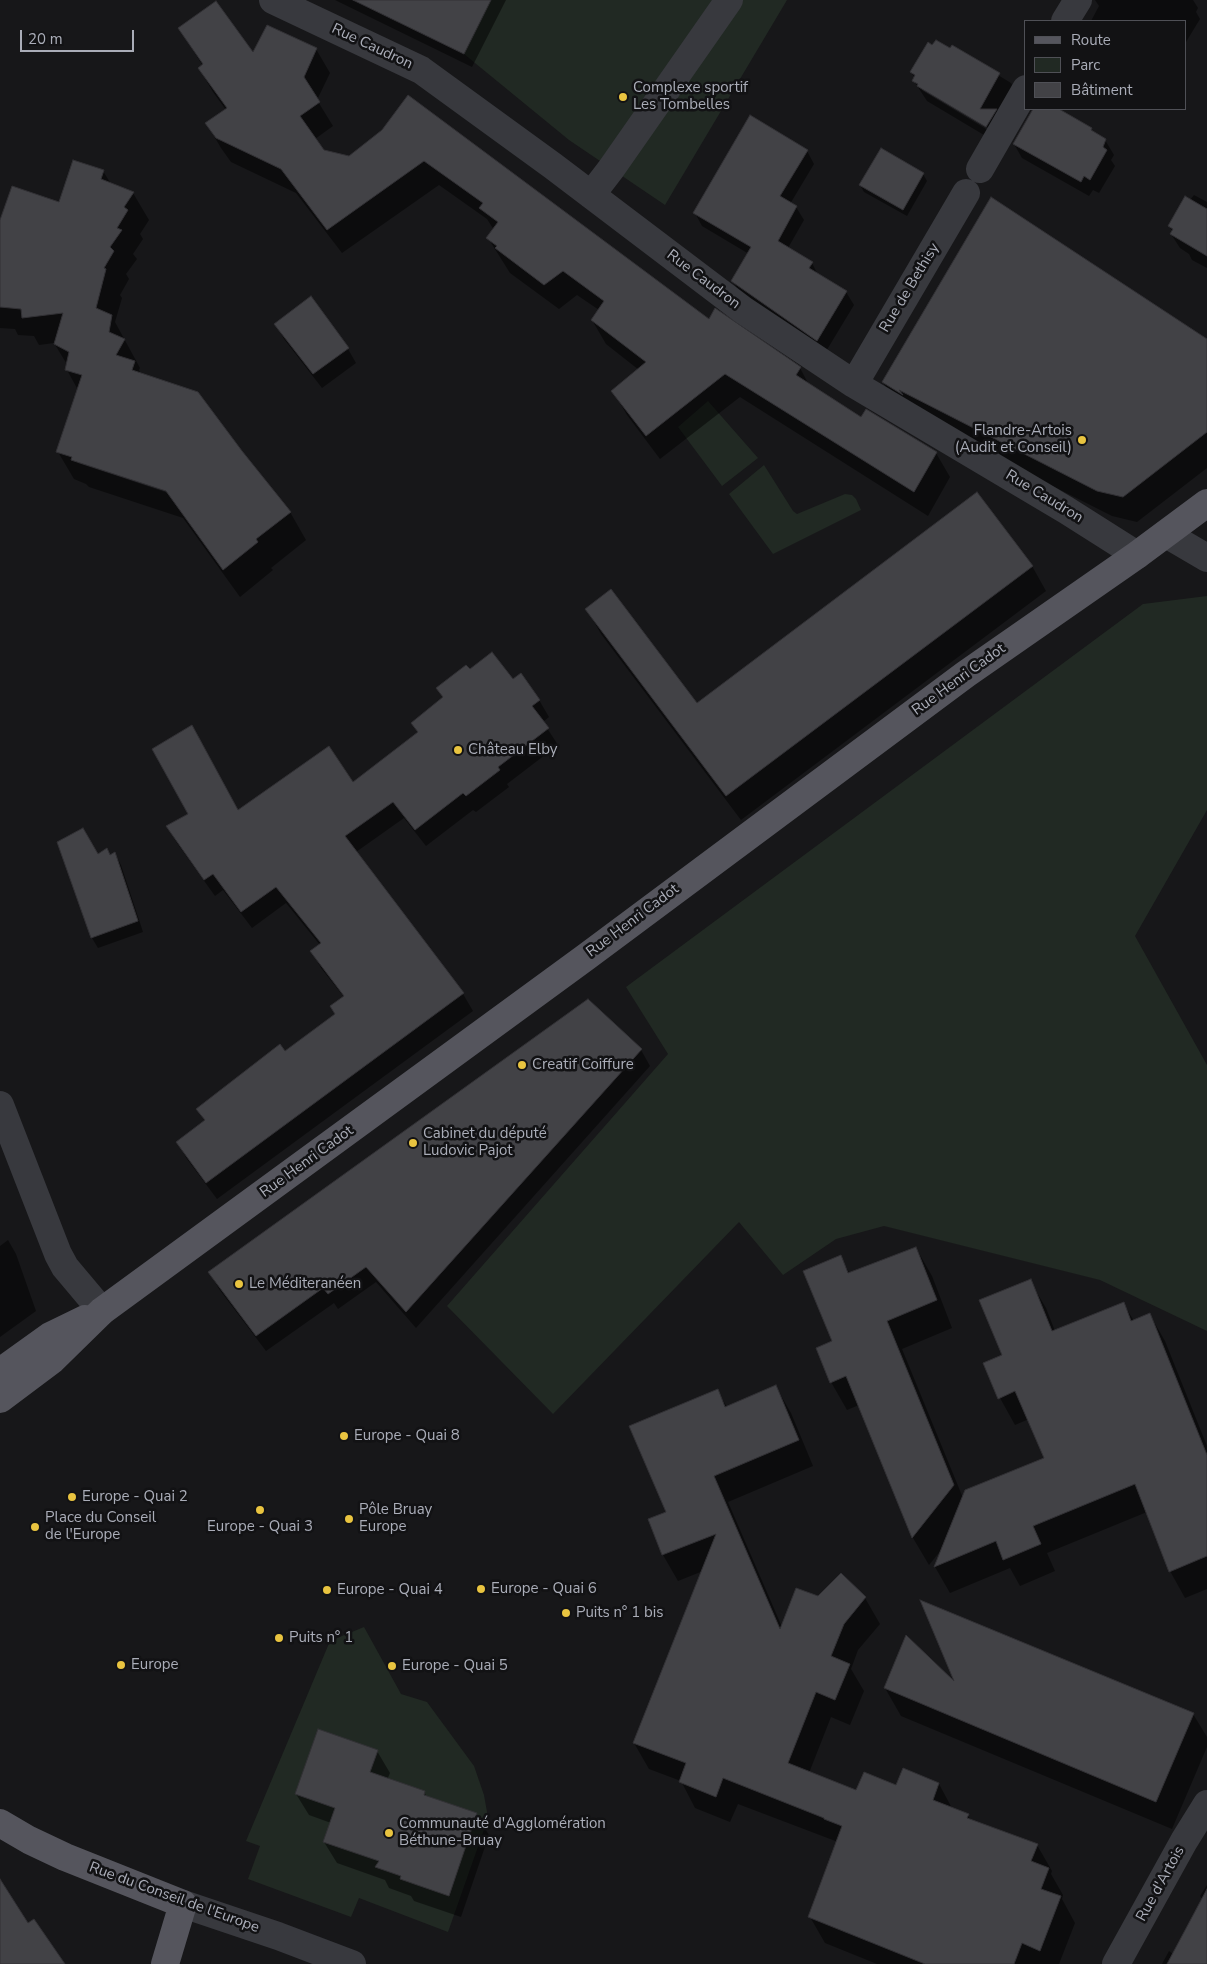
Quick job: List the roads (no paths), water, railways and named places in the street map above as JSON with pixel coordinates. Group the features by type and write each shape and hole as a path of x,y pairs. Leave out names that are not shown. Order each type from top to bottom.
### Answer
{"main road":[{"name":"Rue Henri Cadot","path":"0,1399 52,1360 102,1311 562,975 966,674 1137,556 1207,503"},
{"name":"Rue Henri Cadot","path":"0,1372 50,1336 102,1311"},
{"name":"Rue du Conseil de l'Europe","path":"0,1823 29,1840 65,1856 183,1904"},
{"path":"165,1964 183,1904"}],"street":[{"name":"Rue Caudron","path":"273,0 421,70 743,310 854,384 1066,510 1137,556"},
{"path":"591,195 729,0"},
{"path":"1066,20 1078,0"},
{"path":"980,169 1024,92"},
{"name":"Rue de Bethisy","path":"854,384 966,193"},
{"path":"1166,534 1207,558"},
{"path":"0,1105 58,1254 65,1267 102,1311"},
{"name":"Rue d'Artois","path":"1116,1964 1184,1841 1207,1804"},
{"name":"Rue du Conseil de l'Europe","path":"183,1904 278,1936 352,1964"}],"place":[{"name":"Complexe sportif Les Tombelles","path":"623,97"},
{"name":"Flandre-Artois (Audit et Conseil)","path":"1082,440"},
{"name":"Château Elby","path":"458,750"},
{"name":"Creatif Coiffure","path":"522,1065"},
{"name":"Cabinet du député Ludovic Pajot","path":"413,1143"},
{"name":"Le Méditeranéen","path":"239,1284"},
{"name":"Europe - Quai 8","path":"344,1436"},
{"name":"Europe - Quai 2","path":"72,1497"},
{"name":"Europe - Quai 3","path":"260,1510"},
{"name":"Pôle Bruay Europe","path":"349,1519"},
{"name":"Place du Conseil de l'Europe","path":"35,1527"},
{"name":"Europe - Quai 6","path":"481,1589"},
{"name":"Europe - Quai 4","path":"327,1590"},
{"name":"Puits n° 1 bis","path":"566,1613"},
{"name":"Puits n° 1","path":"279,1638"},
{"name":"Europe","path":"121,1665"},
{"name":"Europe - Quai 5","path":"392,1666"},
{"name":"Communauté d'Agglomération Béthune-Bruay","path":"389,1833"}]}
